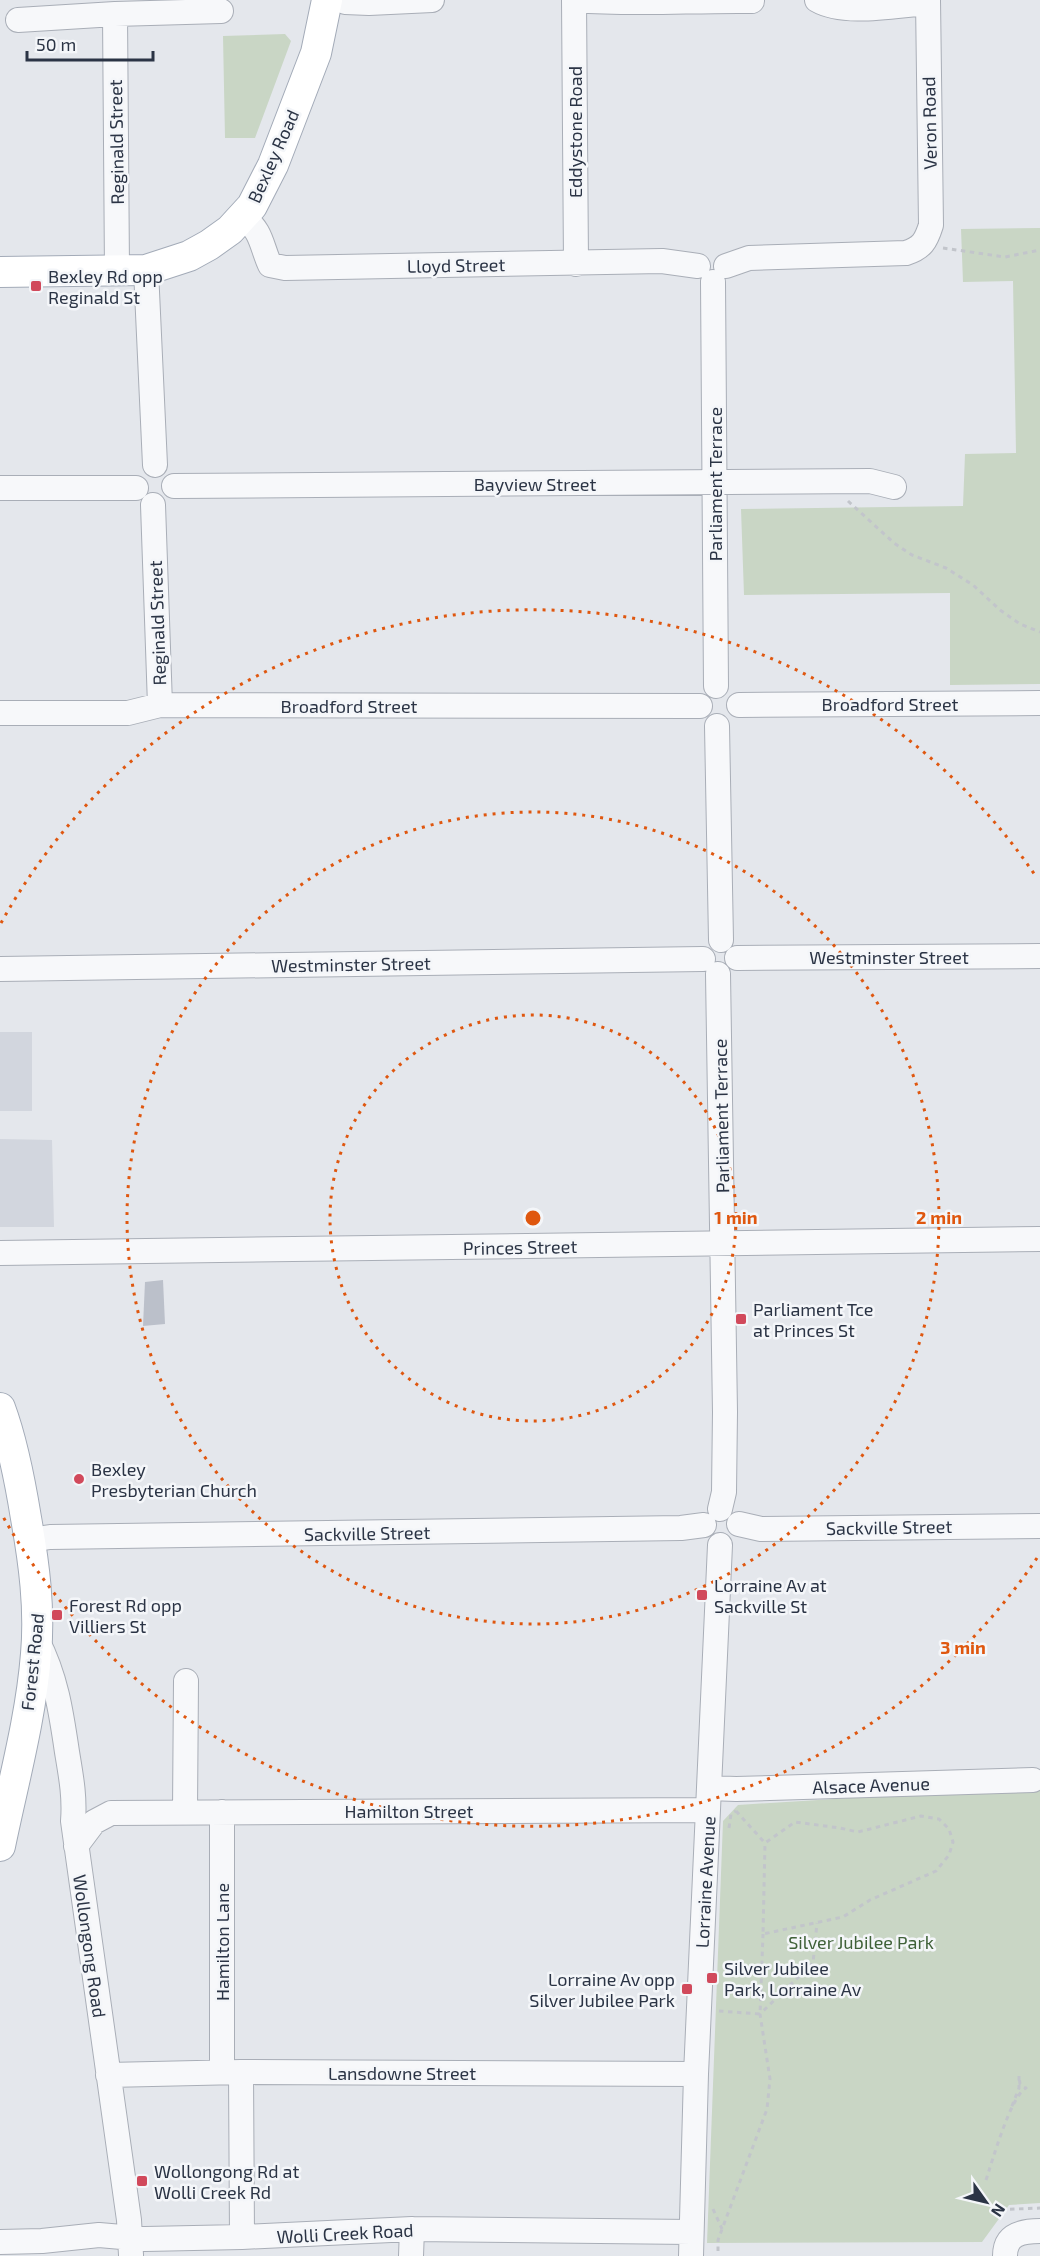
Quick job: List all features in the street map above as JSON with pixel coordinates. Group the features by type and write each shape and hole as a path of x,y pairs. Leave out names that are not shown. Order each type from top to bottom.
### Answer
{"main road":[{"name":"Bexley Road","path":"0,272 146,270 189,256 230,230 243,217 262,189 339,1"},
{"name":"Forest Road","path":"0,1408 5,1440 30,1540 38,1604 37,1640 28,1709 0,1846"}],"street":[{"path":"339,1 369,3 432,0"},
{"path":"559,0 566,0"},
{"path":"575,0 617,4 693,0 752,1"},
{"name":"Eddystone Road","path":"575,0 576,264"},
{"path":"818,0 837,6 860,9 928,1"},
{"name":"Veron Road","path":"923,244 931,225 928,1"},
{"path":"18,20 221,11"},
{"name":"Reginald Street","path":"115,14 117,270"},
{"name":"Lloyd Street","path":"243,217 260,233 262,247 270,265 285,268 662,261 712,271 749,258 906,253 916,250 923,244"},
{"path":"146,270 155,465"},
{"name":"Parliament Terrace","path":"712,271 716,483 716,686"},
{"path":"0,488 144,496 168,500 174,486 170,473 162,466 155,465 144,469 139,474 144,496"},
{"name":"Bayview Street","path":"174,486 870,481 894,487"},
{"name":"Reginald Street","path":"144,496 160,705"},
{"path":"716,686 723,686 732,691 739,705 734,719 729,724 717,726 706,721 702,715 699,706 703,696 716,686"},
{"name":"Broadford Street","path":"739,705 1040,704"},
{"name":"Broadford Street","path":"0,713 128,713 160,705 699,706"},
{"path":"717,726 721,940"},
{"path":"721,940 734,947 737,958 731,970 710,967 703,953 710,942 721,940"},
{"name":"Westminster Street","path":"737,958 1040,956"},
{"name":"Parliament Terrace","path":"710,967 723,1245 725,1412 724,1492 712,1517"},
{"name":"Westminster Street","path":"0,969 710,967"},
{"name":"Princes Street","path":"0,1253 1040,1239"},
{"path":"731,1512 735,1515 739,1524 738,1535 735,1539 720,1545 710,1540 706,1536 712,1517 731,1512"},
{"name":"Sackville Street","path":"30,1540 50,1537 681,1528 712,1517"},
{"name":"Sackville Street","path":"739,1524 761,1529 1040,1526"},
{"name":"Lorraine Avenue","path":"690,2256 720,1545"},
{"name":"Wollongong Road","path":"37,1640 49,1663 59,1696 75,1800 73,1821 76,1846 131,2248"},
{"path":"185,1811 186,1681"},
{"name":"Alsace Avenue","path":"708,1799 736,1789 1033,1780"},
{"name":"Hamilton Street","path":"75,1800 95,1805 111,1813 708,1799"},
{"name":"Hamilton Lane","path":"222,1812 231,2072 242,2237"},
{"path":"76,1846 94,1822 111,1813"},
{"name":"Lansdowne Street","path":"108,2075 231,2072 696,2074"},
{"path":"411,2256 412,2229"},
{"name":"Wolli Creek Road","path":"0,2242 42,2241 99,2235 131,2248 242,2237 412,2229 691,2232"},
{"path":"1008,2247 1023,2232 1040,2231"}],"path":[{"path":"923,244 1005,257 1040,250"},
{"path":"838,481 840,494 894,543 912,555 946,568 973,585 1020,624 1040,632"},
{"path":"718,2251 717,2240 767,2109 770,2079 760,2014 765,1843 736,1811 731,1814 728,1834"},
{"path":"763,1934 843,1917 870,1900 936,1871 949,1855 953,1842 950,1829 939,1819 921,1816 858,1832 795,1822 765,1843"},
{"path":"719,2001 718,2012 760,2014 813,1963 817,1923"},
{"path":"986,2180 1010,2111 1019,2088 1019,2076 1020,2084 1026,2088 1022,2089 1010,2111"},
{"path":"992,2210 1040,2208"}],"shaded area":[{"path":"0,1032 32,1032 32,1111 0,1111"},
{"path":"0,1139 52,1140 54,1227 0,1227"}],"green space":[{"path":"285,34 291,41 255,138 225,138 223,36"},
{"path":"1040,228 1040,684 950,685 950,593 744,595 741,509 963,506 965,454 1016,453 1013,281 963,282 961,229"},
{"name":"Silver Jubilee Park","path":"1040,1786 1040,2203 1009,2205 982,2242 707,2243 723,1821 738,1805"}],"building":[{"path":"163,1280 165,1324 143,1326 145,1282"}],"place":[{"name":"Bexley Rd opp Reginald St","path":"36,286"},
{"name":"Parliament Tce at Princes St","path":"741,1319"},
{"name":"Bexley Presbyterian Church","path":"79,1479"},
{"name":"Lorraine Av at Sackville St","path":"702,1595"},
{"name":"Forest Rd opp Villiers St","path":"57,1615"},
{"name":"Silver Jubilee Park, Lorraine Av","path":"712,1978"},
{"name":"Lorraine Av opp Silver Jubilee Park","path":"687,1989"},
{"name":"Wollongong Rd at Wolli Creek Rd","path":"142,2181"}]}
